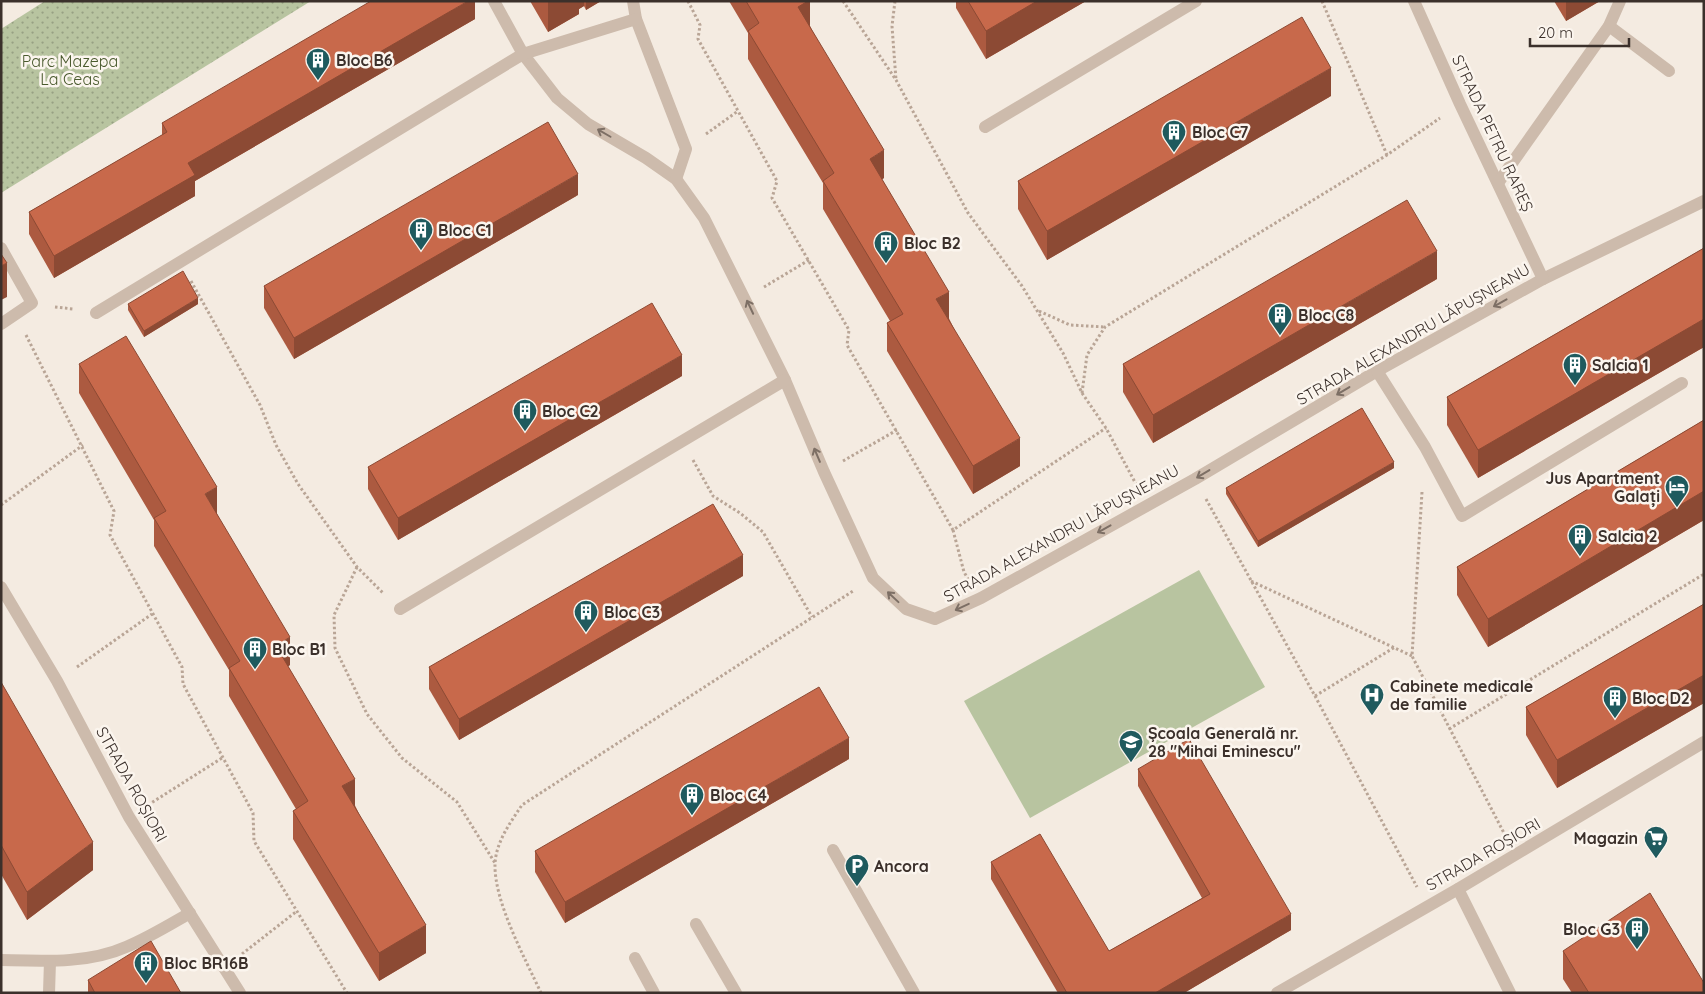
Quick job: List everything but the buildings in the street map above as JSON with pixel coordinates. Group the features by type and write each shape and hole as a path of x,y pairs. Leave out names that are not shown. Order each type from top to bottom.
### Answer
{"street":[{"name":"STRADA ALEXANDRU LĂPUȘNEANU","path":"494,1 524,54 557,98 588,124 646,158 676,179 704,218 746,298 785,380 824,472 873,578 906,609 935,619 981,598 1195,479 1377,371 1543,279 1704,201"},
{"path":"633,1 636,19 686,149 676,179"},
{"path":"985,127 1196,1"},
{"name":"STRADA PETRU RAREȘ","path":"1414,1 1460,104 1543,279"},
{"path":"1498,184 1609,26 1620,1"},
{"path":"96,313 524,54 636,19"},
{"path":"1609,26 1669,72"},
{"path":"1,248 32,303 1,324"},
{"path":"1377,371 1425,447 1462,516 1682,383"},
{"path":"400,609 785,380"},
{"name":"STRADA ROȘIORI","path":"1,587 57,680 129,817 240,993"},
{"name":"STRADA ROȘIORI","path":"1277,993 1458,889 1704,742"},
{"path":"833,850 914,993"},
{"path":"1458,889 1510,993"},
{"path":"1,960 50,961 89,958 124,948 190,913"},
{"path":"696,924 736,993"},
{"path":"634,958 654,993"},
{"path":"49,993 50,961"}],"path":[{"path":"688,1 700,25 698,39 777,181 772,198 849,330 847,345 954,530 964,572 981,598"},
{"path":"842,1 896,80 968,213 1037,310 1063,353 1082,393 1106,428 1146,505"},
{"path":"895,1 892,26 896,80"},
{"path":"1322,1 1387,155"},
{"path":"1082,393 1088,354 1105,327 1387,155 1460,104"},
{"path":"686,149 738,111"},
{"path":"746,298 809,260"},
{"path":"180,262 260,405 276,445 298,484 357,568 400,609"},
{"path":"32,303 96,313"},
{"path":"1037,310 1070,325 1105,327"},
{"path":"15,315 114,511 110,536 182,667 183,684 253,813 254,840 347,993"},
{"path":"954,530 1106,428"},
{"path":"824,472 897,430"},
{"path":"683,440 713,496 740,513 763,532 812,617"},
{"path":"1,505 82,445"},
{"path":"1195,479 1315,696 1427,906"},
{"path":"1422,486 1412,656 1516,854"},
{"path":"357,568 334,616 335,648 366,714 402,758 457,802 496,864"},
{"path":"1449,728 1704,574"},
{"path":"541,993 502,907 496,864 502,836 522,805 873,578"},
{"path":"1251,581 1412,656"},
{"path":"57,680 152,614"},
{"path":"1315,696 1395,648"},
{"path":"129,817 222,758"},
{"path":"224,968 297,911"}],"green space":[{"name":"Parc Mazepa La Ceas","path":"45,1 311,1 1,193 1,29"},
{"path":"1199,570 1265,687 1030,818 964,701"}],"place":[{"name":"Bloc B6","path":"318,81"},
{"name":"Bloc C7","path":"1174,153"},
{"name":"Bloc C1","path":"421,251"},
{"name":"Bloc B2","path":"886,264"},
{"name":"Bloc C8","path":"1280,336"},
{"name":"Salcia 1","path":"1575,386"},
{"name":"Bloc C2","path":"525,432"},
{"name":"Jus Apartment Galați","path":"1677,508"},
{"name":"Salcia 2","path":"1580,557"},
{"name":"Bloc C3","path":"586,633"},
{"name":"Bloc B1","path":"255,670"},
{"name":"Cabinete medicale de familie","path":"1372,716"},
{"name":"Bloc D2","path":"1615,719"},
{"name":"Școala Generală nr. 28 \"Mihai Eminescu\"","path":"1131,763"},
{"name":"Bloc C4","path":"692,816"},
{"name":"Magazin","path":"1656,859"},
{"name":"Ancora","path":"857,887"},
{"name":"Bloc G3","path":"1637,950"},
{"name":"Bloc BR16B","path":"146,984"}]}
